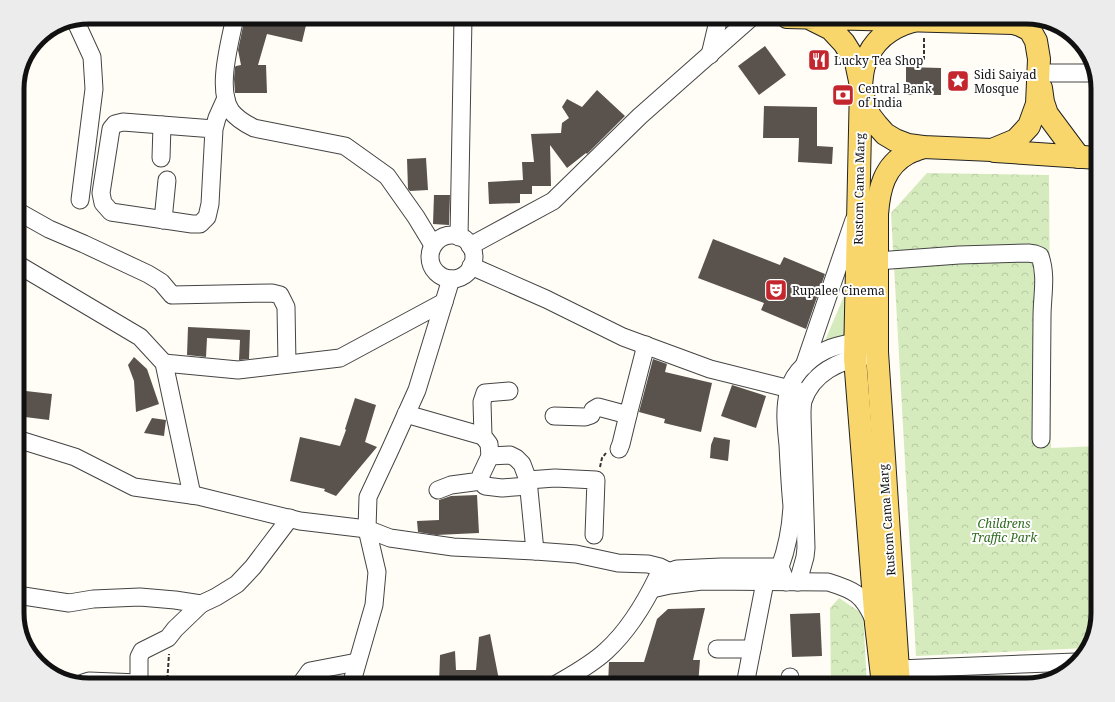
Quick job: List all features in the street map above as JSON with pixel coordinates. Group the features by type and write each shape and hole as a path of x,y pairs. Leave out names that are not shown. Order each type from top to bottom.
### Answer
{"main road":[{"path":"820,24 830,29 844,42 856,62 861,85"},
{"name":"Rustom Cama Marg","path":"882,678 876,624 855,350 861,85 865,63 874,45 889,31 905,24"},
{"path":"1023,24 1033,33 1036,41 1043,102 1047,114 1088,158"},
{"path":"992,150 1016,140 1029,126 1037,104 1040,25"},
{"name":"Rustom Cama Marg","path":"861,85 865,105 877,126 885,134 895,140 908,145 922,147"},
{"path":"922,147 992,150 1088,158"},
{"name":"Rustom Cama Marg","path":"898,677 877,347 877,214 879,196 884,178 894,163 908,153 922,147"}],"street":[{"path":"234,24 224,81 226,98 232,112 242,121 254,128 345,146 387,176 416,217 433,245"},
{"path":"463,24 465,241"},
{"path":"710,55 717,24"},
{"path":"465,241 553,201 640,116 744,24"},
{"path":"76,25 92,57 94,89 80,200"},
{"path":"1039,66 1088,70"},
{"path":"214,129 123,122 115,124 111,130 102,193 103,203 111,212 200,224 207,217 210,204 214,129 226,98"},
{"path":"161,158 162,125"},
{"path":"163,220 167,180"},
{"path":"804,366 858,209"},
{"path":"24,215 50,229 148,274 161,282 172,295 272,293 280,295 286,307 287,364"},
{"path":"452,235 465,241 473,252 471,266 462,277 451,279 441,277 431,266 430,252 433,245 438,240 452,235"},
{"path":"877,261 959,255 1028,253 1040,256 1044,275 1042,314 1041,439"},
{"path":"471,266 546,299 623,337 710,369 806,393"},
{"path":"24,268 140,337 164,363 192,495"},
{"path":"353,678 374,605 377,572 367,529 368,496 417,390 451,279"},
{"path":"164,363 238,370 340,358 444,302"},
{"path":"619,449 646,345"},
{"path":"788,577 784,556 792,520 786,412 789,389 796,375 804,366 830,348 855,350 877,347"},
{"path":"652,589 702,581 765,582 788,577 805,557 803,402 806,393 815,380 827,370 844,361 855,350"},
{"path":"509,391 485,393 482,402 483,436 489,444 490,456 480,475 481,481 485,486 502,488 554,478 596,480 594,535"},
{"path":"554,416 585,417 591,415 593,410 598,407 628,414"},
{"path":"406,414 483,436"},
{"path":"24,441 75,457 134,487 192,495 300,521 367,529 390,538 453,547 576,554 618,563 648,564 660,567 670,572"},
{"path":"490,456 510,455 522,464 528,483 535,551"},
{"path":"438,490 451,485 481,481"},
{"path":"139,678 139,657 142,651 168,638 175,629 201,604 237,584 253,567 290,518"},
{"path":"566,678 606,651 627,629 652,589 658,576 677,569 721,567 828,582 844,587 858,595 868,606 876,624"},
{"path":"746,678 765,582"},
{"path":"24,596 69,603 93,599 140,597 201,604"},
{"path":"717,648 752,649"},
{"path":"305,678 310,671 357,662"},
{"path":"898,677 1068,663"}],"path":[{"path":"919,24 924,60"},
{"path":"596,480 602,458 605,454 619,449"},
{"path":"168,678 171,634"}],"green space":[{"name":"Childrens Traffic Park","path":"927,173 1049,175 1051,448 1091,446 1091,613 1088,634 1080,648 916,656 891,213"},
{"path":"848,287 846,338 820,352"},
{"path":"839,598 863,614 867,678 831,678 830,608"}],"building":[{"path":"244,24 306,24 302,42 267,34 258,65 266,65 267,93 235,93 235,67 241,65 238,50"},
{"path":"765,46 786,75 759,95 738,66"},
{"name":"Sidi Saiyad Mosque","path":"906,67 941,68 941,95 906,95"},
{"path":"597,90 625,116 587,154 586,153 567,168 550,145 551,186 532,186 532,194 520,194 520,203 489,204 488,182 523,180 522,162 534,162 531,134 561,133 562,123 569,118 562,107 567,99 582,107"},
{"path":"764,106 817,107 817,146 833,147 832,164 798,162 799,138 763,138"},
{"path":"426,158 428,190 410,191 408,189 407,159"},
{"path":"434,195 450,195 449,225 433,224"},
{"name":"Rupalee Cinema","path":"713,239 780,265 784,257 825,274 806,329 761,310 764,303 698,278"},
{"path":"188,327 250,330 249,359 239,360 240,340 207,338 206,357 187,355"},
{"path":"134,357 147,369 159,404 136,412 134,381 128,365"},
{"path":"653,359 667,364 665,372 712,383 701,432 664,423 665,419 639,412"},
{"path":"732,385 766,396 756,428 721,416"},
{"path":"24,391 52,394 49,420 24,417"},
{"path":"355,398 376,405 365,442 377,447 336,496 324,491 325,489 290,481 300,437 340,446"},
{"path":"152,418 166,420 164,436 144,433"},
{"path":"714,437 730,440 728,461 710,458 711,445"},
{"path":"477,495 479,533 436,535 418,532 417,521 439,520 439,500 451,496"},
{"path":"705,608 693,660 700,660 699,678 608,678 609,662 644,662 657,619 668,609"},
{"path":"820,613 822,656 792,657 790,614"},
{"path":"490,634 499,678 439,678 440,655 455,651 456,670 476,670 479,637"}],"place":[{"name":"Lucky Tea Shop","path":"819,60"},
{"name":"Sidi Saiyad Mosque","path":"958,81"},
{"name":"Central Bank of India","path":"843,95"},
{"name":"Rupalee Cinema","path":"776,290"}]}
